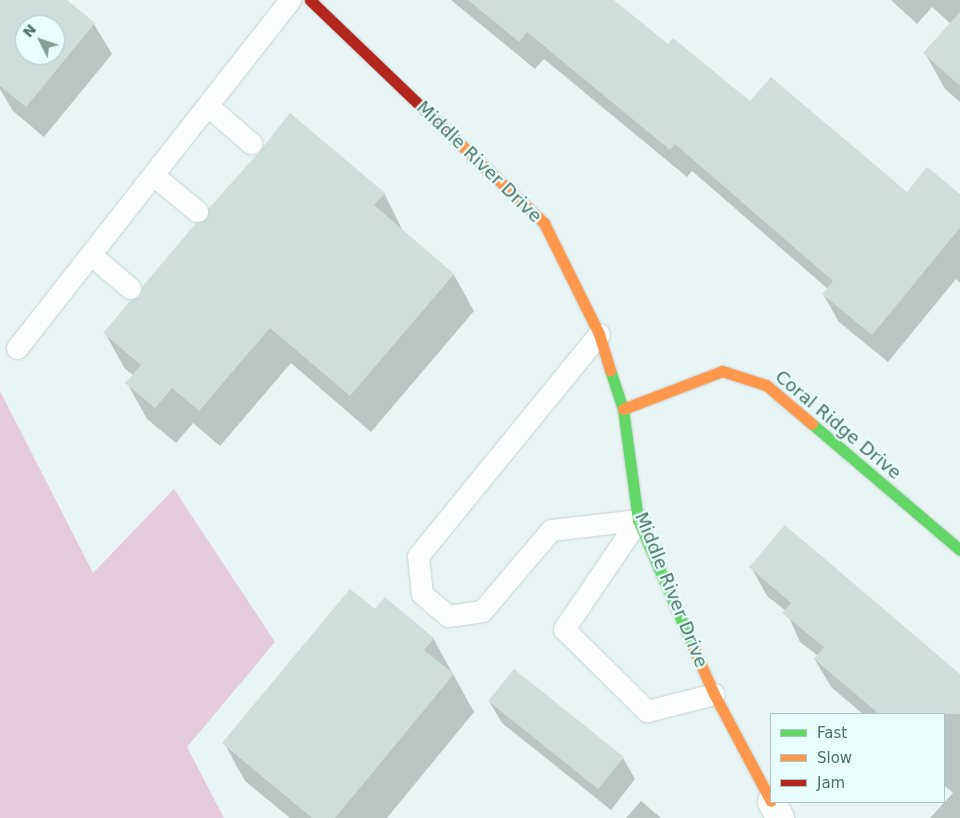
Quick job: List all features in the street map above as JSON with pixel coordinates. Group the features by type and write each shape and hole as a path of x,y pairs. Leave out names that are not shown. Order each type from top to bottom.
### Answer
{"street":[{"name":"Middle River Drive","path":"310,0 544,224 599,334 623,409 638,520 714,694 770,800"},
{"name":"Coral Ridge Drive","path":"623,409 722,371 766,385 960,550"},
{"name":"Middle River Drive","path":"772,803 780,818"}],"lane":[{"path":"17,348 290,0"},
{"path":"208,106 251,143"},
{"path":"153,175 196,211"},
{"path":"91,255 130,288"},
{"path":"599,334 418,556 422,594 448,616 482,611 551,530 638,520"},
{"path":"638,520 564,629 647,711 714,694"}],"shaded area":[{"path":"0,391 93,573 174,489 275,642 187,747 224,818 0,818"}],"building":[{"path":"0,0 67,0 95,23 65,60 65,15 15,15 15,65 60,65 26,107 0,86"},
{"path":"468,0 614,0 668,44 673,38 750,101 771,77 907,192 927,167 960,194 960,228 872,335 822,294 833,281 675,144 670,150 527,32 519,42"},
{"path":"960,12 960,86 923,53"},
{"path":"290,113 385,193 374,205 454,274 350,396 270,328 199,411 172,388 155,408 125,383 141,365 103,333 131,300 140,296 142,287 196,223 206,219 209,208 260,151"},
{"path":"785,525 960,674 960,714 878,713 814,659 824,647 782,613 791,603 749,567"},
{"path":"350,589 375,609 385,597 434,638 424,650 454,674 335,818 312,818 222,743"},
{"path":"514,669 624,757 598,789 488,701"}],"traffic: fast":[{"path":"610,370 623,409 638,520 693,647"},
{"path":"812,424 960,550"}],"traffic: slow":[{"path":"455,139 544,223 599,334 610,370"},
{"path":"623,409 722,371 766,385 812,424"},
{"path":"693,647 714,694 770,799"}],"traffic: jam":[{"path":"310,0 455,139"}]}
